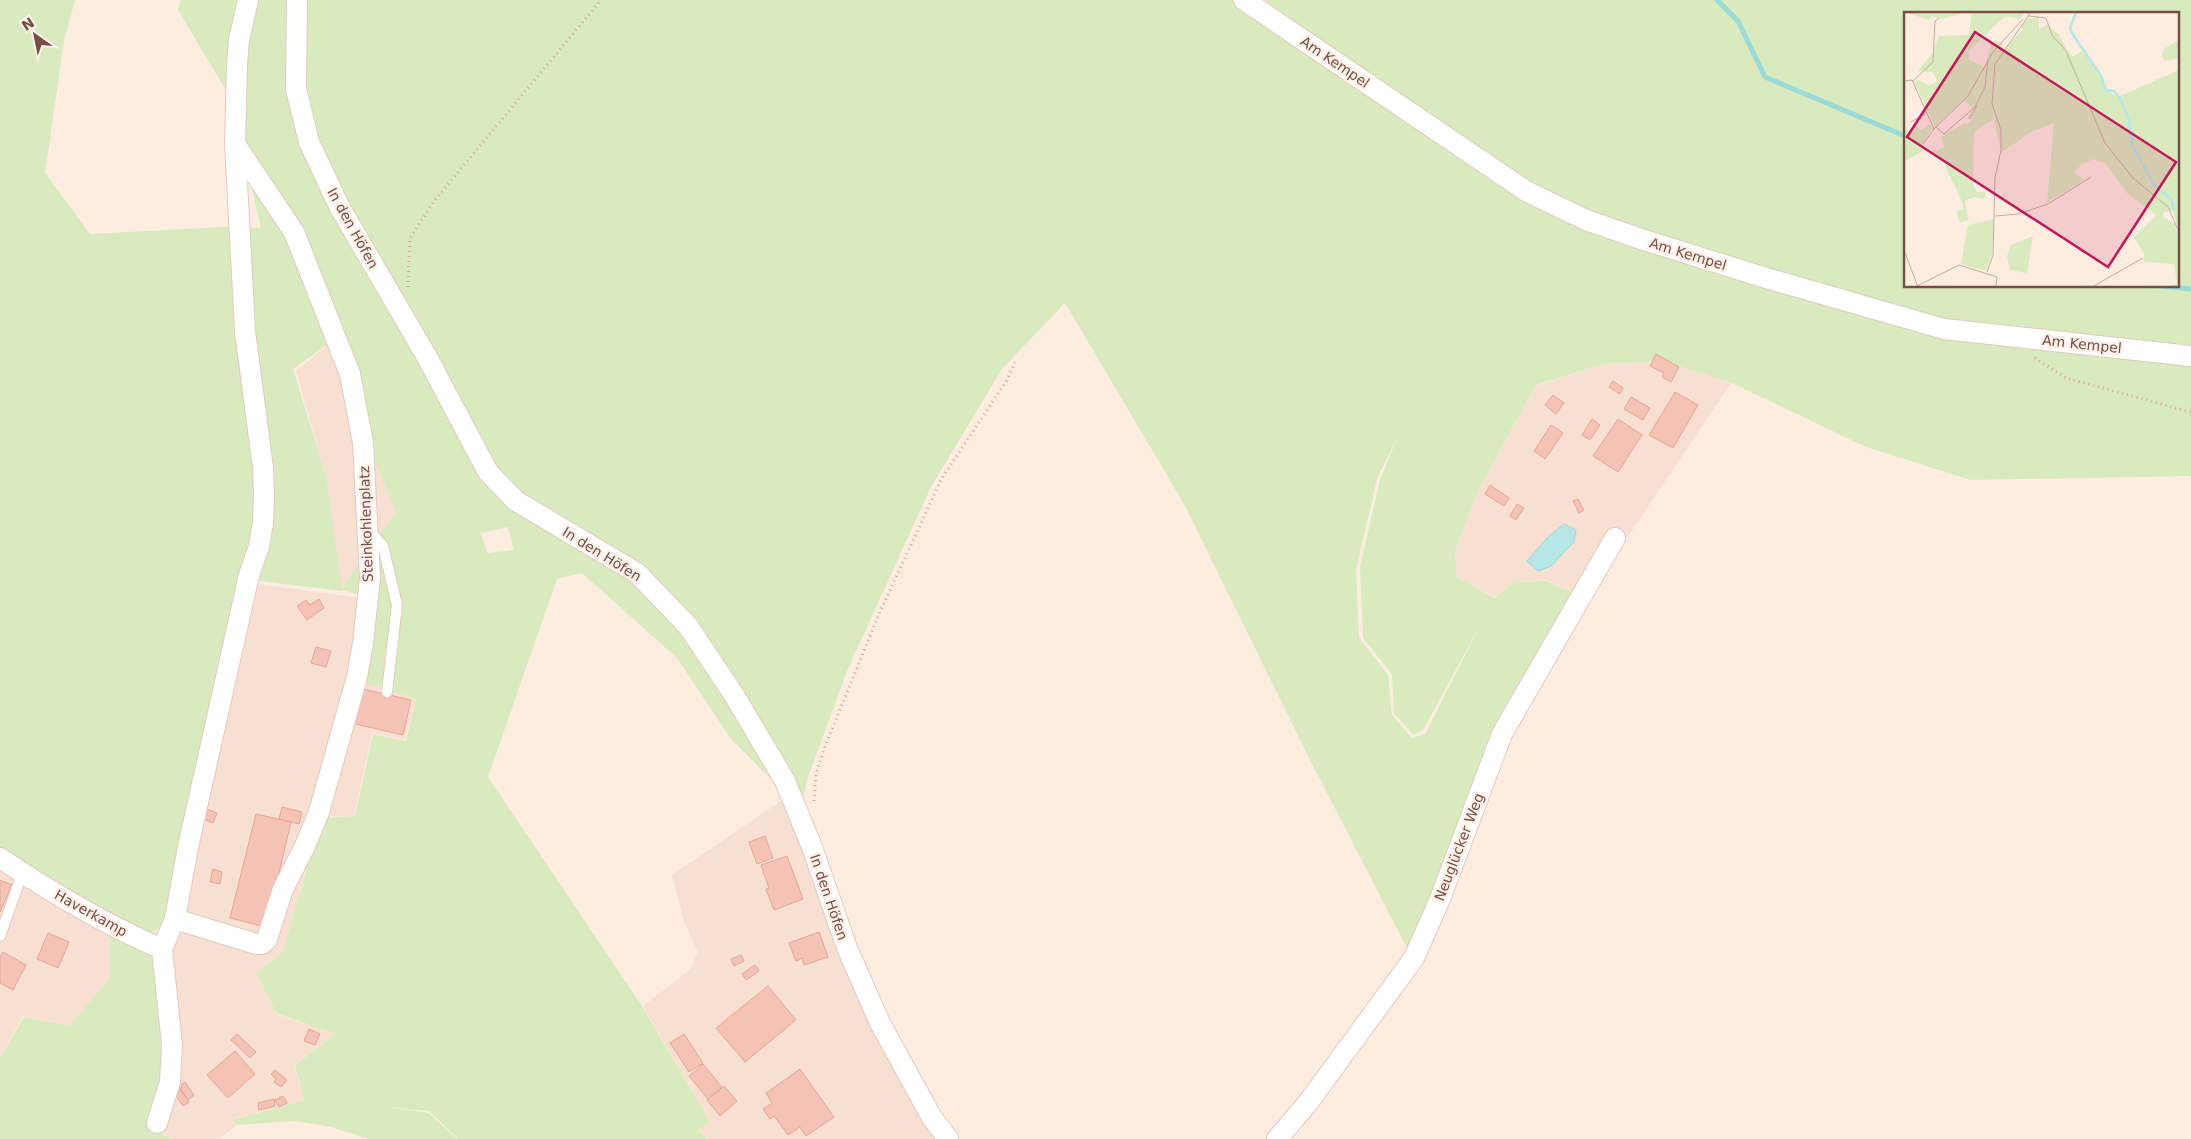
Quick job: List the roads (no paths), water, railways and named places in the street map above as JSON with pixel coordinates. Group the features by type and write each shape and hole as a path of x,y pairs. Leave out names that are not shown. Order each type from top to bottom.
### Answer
{"street":[{"path":"158,1122 170,1082 172,1045 162,949 175,919 190,837 249,575 259,546 264,523 263,468 245,331 234,144 237,57 248,0"},
{"name":"In den Höfen","path":"297,0 296,89 308,142 339,206 427,356 488,472 516,501 637,573 688,626 734,695 785,781 812,847 847,948 880,1022 931,1116 948,1139"},
{"name":"Am Kempel","path":"1244,0 1526,191 1586,220 1766,278 1944,329 2191,356"},
{"name":"Steinkohlenplatz","path":"175,919 256,944 262,944 267,939 283,889 304,848 319,812 357,677 363,643 370,578 363,442 350,374 294,232 234,144"},
{"name":"Neuglücker Weg","path":"1277,1139 1307,1104 1414,958 1440,899 1502,734 1615,538"},
{"name":"Haverkamp","path":"0,858 22,874 119,930 162,949"}],"lane":[{"path":"366,526 383,546 397,605 387,692"},
{"path":"0,936 22,874"}],"water":[{"path":"1564,524 1576,530 1574,542 1551,566 1538,571 1527,561 1549,536"}],"waterway":[{"path":"1717,0 1738,21 1765,77 1904,136"},
{"path":"2178,288 2191,289"}]}
